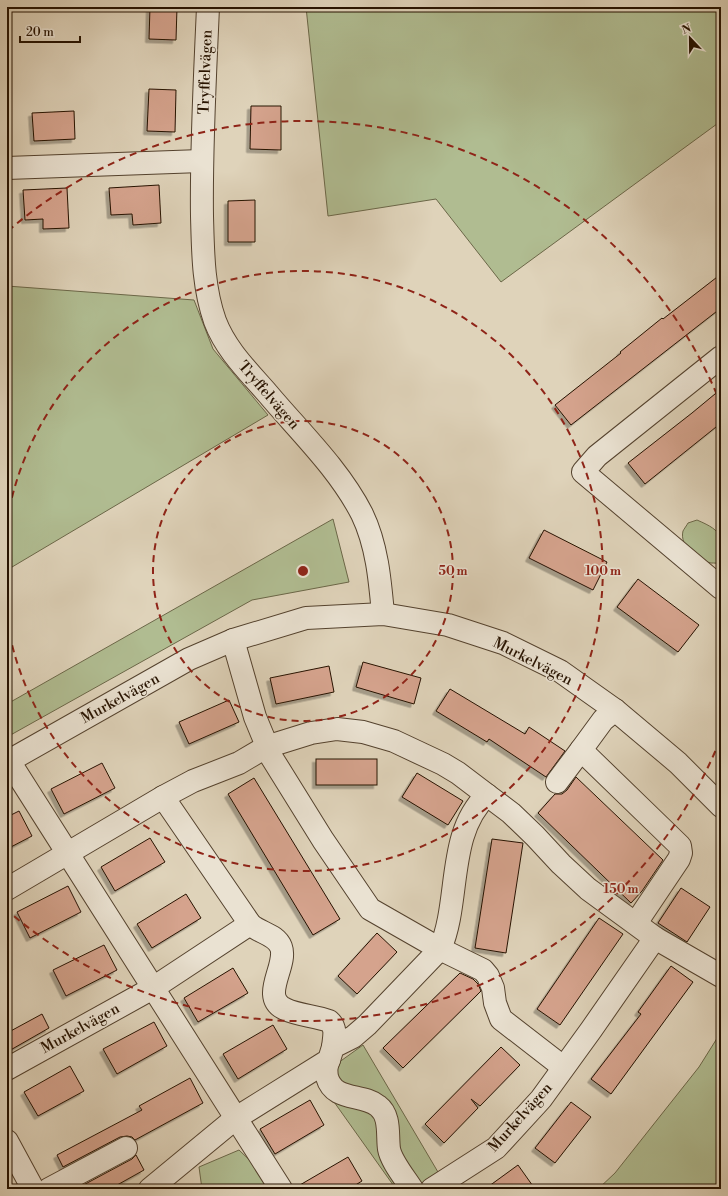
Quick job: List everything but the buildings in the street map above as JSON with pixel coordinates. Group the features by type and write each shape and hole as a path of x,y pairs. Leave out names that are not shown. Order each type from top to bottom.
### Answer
{"street":[{"name":"Tryffelvägen","path":"208,7 201,161 204,275 215,321 226,344 332,469 348,491 362,515 371,537 377,560 383,614"},
{"path":"7,168 201,161"},
{"path":"721,357 597,456 583,472 721,588"},
{"name":"Murkelvägen","path":"281,1189 8,761 189,659 233,640 306,618 383,614 448,625 503,643 560,671 615,710 678,763 721,806"},
{"name":"Murkelvägen","path":"233,640 255,717 266,747 323,840 370,909 483,970 488,976 493,988 495,1003 501,1019 564,1067"},
{"path":"557,782 603,720 615,710"},
{"path":"7,889 163,797 193,781 239,763 266,747 312,733 337,729 363,732 394,741 443,764 458,773 510,813 535,836 561,864 588,888 655,938 721,976"},
{"path":"581,750 680,846 681,853 679,859 636,923"},
{"path":"150,1189 236,1118 353,1037 367,1025 440,948 446,935 449,921 457,860 462,837 472,815 487,795"},
{"path":"163,797 250,924 254,928 268,934 276,940 281,947 282,956 273,991 278,1004 291,1011 329,1021 333,1024 335,1031 331,1053 325,1069 328,1081 336,1092 352,1098 369,1101 378,1106 385,1114 390,1154 412,1189"},
{"name":"Murkelvägen","path":"7,1068 153,988 250,924"},
{"name":"Murkelvägen","path":"432,1189 496,1148 541,1099 655,938"},
{"path":"7,1140 33,1189"},
{"path":"49,1189 126,1148"}],"green space":[{"path":"306,7 721,7 721,121 501,282 436,199 328,216"},
{"path":"7,286 194,300 213,349 268,415 7,570"},
{"path":"333,519 349,582 252,600 7,737 7,704"},
{"path":"697,520 713,528 720,536 721,564 711,563 701,559 691,552 684,542 683,530 688,523"},
{"path":"721,1032 721,1189 598,1189 615,1173 699,1067"},
{"path":"363,1045 448,1189 396,1189 317,1078"},
{"path":"239,1150 261,1171 267,1189 202,1189 199,1167"}]}
